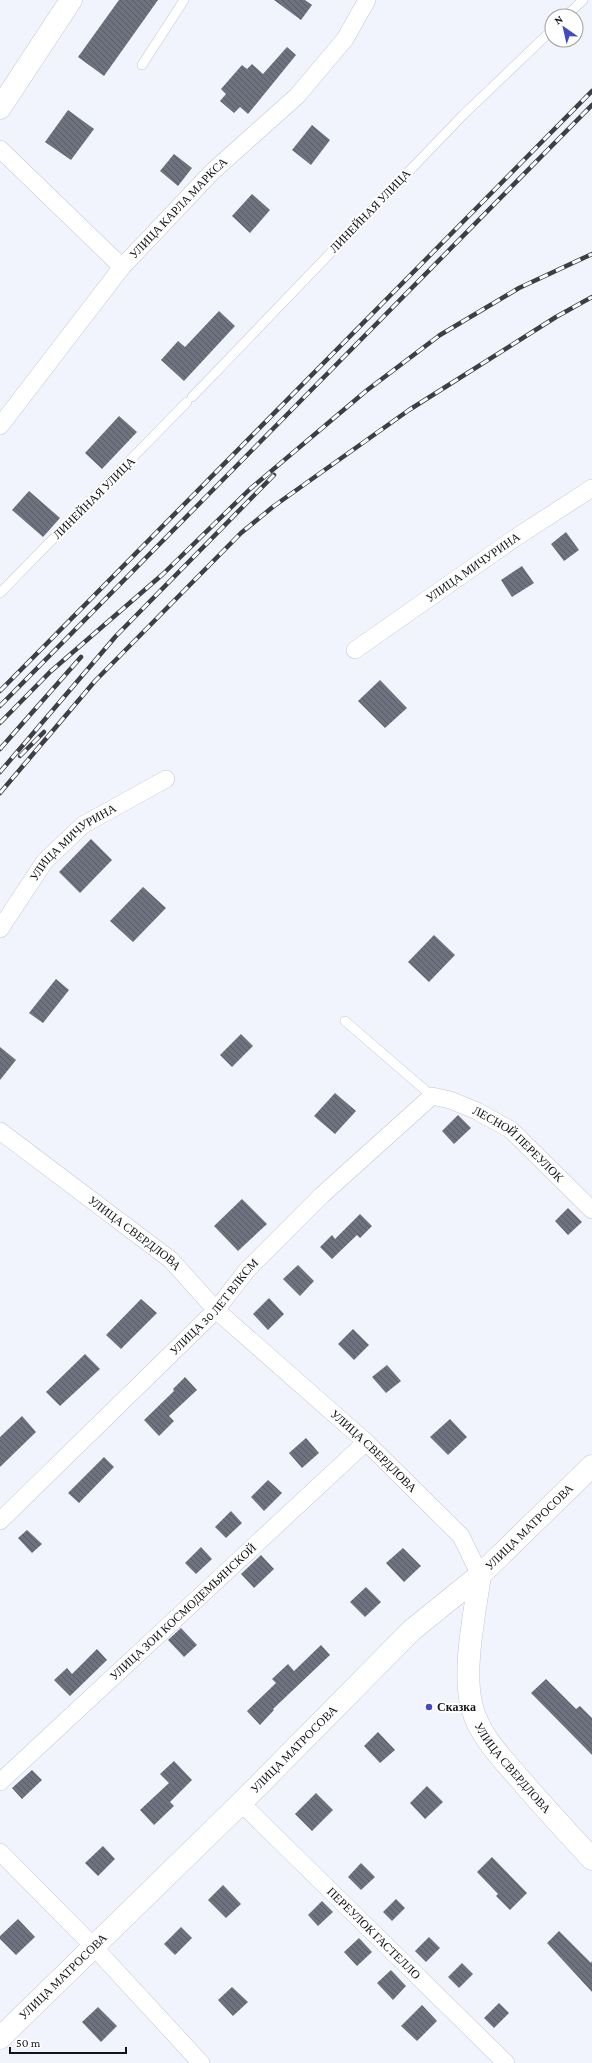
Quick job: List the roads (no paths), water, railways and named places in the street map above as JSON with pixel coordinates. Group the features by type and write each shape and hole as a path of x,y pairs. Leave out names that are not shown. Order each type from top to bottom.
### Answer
{"street":[{"path":"0,108 71,0"},
{"name":"УЛИЦА КАРЛА МАРКСА","path":"0,426 122,267 213,171 297,96 345,39 367,0"},
{"path":"0,149 122,267"},
{"name":"УЛИЦА МИЧУРИНА","path":"355,650 508,543 592,488"},
{"name":"УЛИЦА МИЧУРИНА","path":"0,929 45,861 83,825 166,779"},
{"name":"ЛЕСНОЙ ПЕРЕУЛОК","path":"432,1096 450,1100 477,1111 511,1130 592,1210"},
{"name":"УЛИЦА 30 ЛЕТ ВЛКСМ","path":"0,1522 216,1310 247,1270 322,1195 432,1096"},
{"name":"УЛИЦА СВЕРДЛОВА","path":"0,1131 171,1260 216,1310 366,1442 461,1536 480,1574 470,1646 470,1681 472,1707 481,1731 526,1786 592,1859"},
{"name":"УЛИЦА ЗОИ КОСМОДЕМЬЯНСКОЙ","path":"0,1782 366,1442"},
{"name":"УЛИЦА МАТРОСОВА","path":"0,2038 241,1803 412,1630 480,1574 592,1466"},
{"name":"ПЕРЕУЛОК ГАСТЕЛЛО","path":"241,1803 506,2063"},
{"path":"0,1852 94,1947 201,2063"}],"lane":[{"path":"142,65 184,0"},
{"path":"574,8 583,0"},
{"name":"ЛИНЕЙНАЯ УЛИЦА","path":"0,593 190,400 463,115 544,38"},
{"path":"345,1021 432,1096"}],"railway":[{"path":"0,691 592,91"},
{"path":"0,706 592,105"},
{"path":"0,723 50,672 163,574 250,489 366,391 440,335 519,288 592,254"},
{"path":"0,793 95,681 241,533 274,506 409,410 556,317 592,297"},
{"path":"0,772 116,636 274,475"},
{"path":"0,749 81,657"},
{"path":"20,756 44,732"}],"place":[{"name":"Сказка","path":"429,1707"}]}
